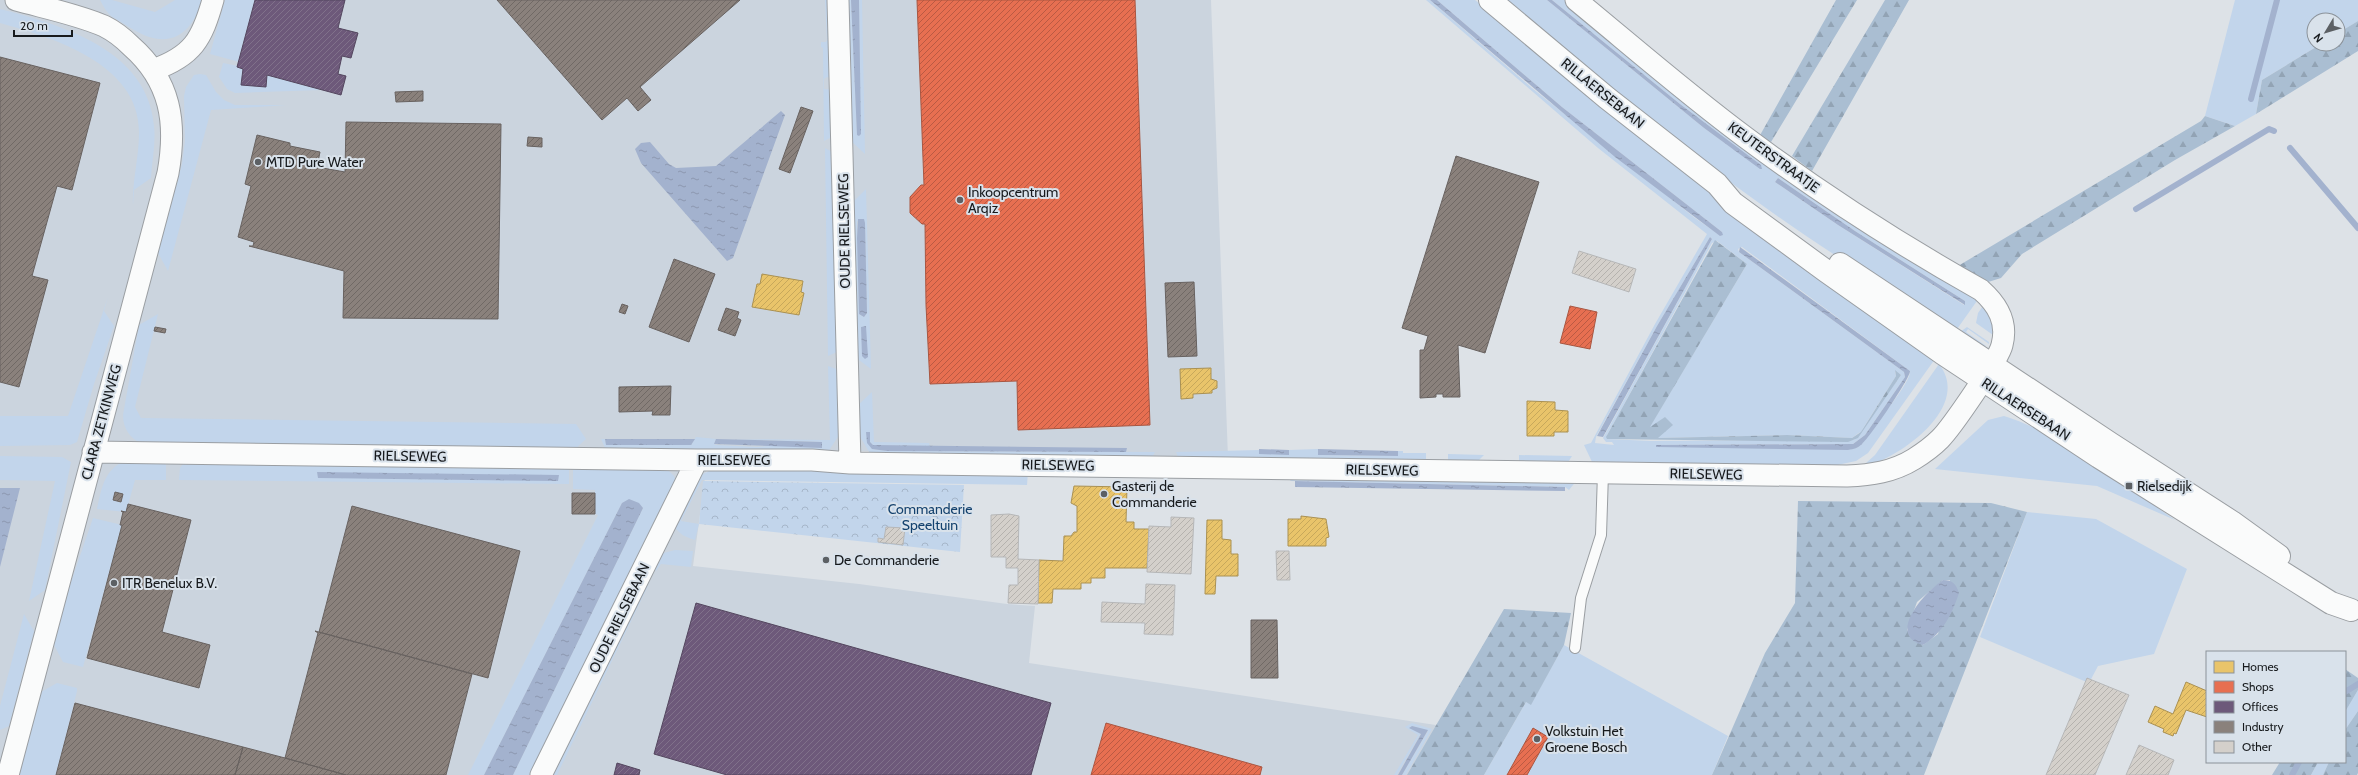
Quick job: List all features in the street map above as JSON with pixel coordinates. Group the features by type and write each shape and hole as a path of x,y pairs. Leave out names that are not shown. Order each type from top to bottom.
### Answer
{"street":[{"name":"CLARA ZETKINWEG","path":"8,775 164,188 173,145 171,113 165,94 153,70 140,54 120,35 104,26 16,0"},
{"path":"153,70 181,57 195,44 205,29 213,0"},
{"name":"OUDE RIELSEWEG","path":"838,0 850,463"},
{"name":"RILLAERSEBAAN","path":"1490,0 1607,98 1716,184 1733,203 1820,267 1987,372 2305,588 2330,603 2354,612"},
{"name":"KEUTERSTRAATJE","path":"1576,0 1708,108 1776,160 1826,195 1987,295 1999,309 2003,321 2002,347 1987,372"},
{"name":"RIELSEWEG","path":"93,452 697,460 812,460 850,463 1847,476 1886,472 1914,459 1941,439 1987,372"},
{"name":"OUDE RIELSEBAAN","path":"541,775 697,460"}],"lane":[{"path":"1575,648 1581,598 1601,535 1603,473"}],"shaded area":[{"path":"0,0 1211,0 1228,458 709,448 693,566 859,584 1007,604 1035,606 1029,663 1462,729 1435,775 0,775"}],"green space":[{"path":"100,0 112,0 155,12 175,0 203,0 191,24 183,32 174,37 165,39 154,38 142,34 129,27 109,14"},
{"path":"225,0 255,0 240,55 243,63 210,54"},
{"path":"825,0 830,0 832,79 827,77 824,79 824,89 833,90 834,136 824,141 823,48 821,47 821,42 826,42 827,40"},
{"path":"846,0 851,0 857,134 860,136 859,0 862,0 865,154 850,140"},
{"path":"1426,0 1430,0 1532,88 1695,218 1721,236 1722,232 1562,107 1437,0 1475,0 1935,359 1868,453 1856,461 1837,465 1593,464 1584,445 1591,443 1655,324 1707,234 1598,148","holes":["1710,237 1712,239 1603,438 1606,442 1612,442 1614,445 1595,443 1596,437 1657,326","1717,241 1747,264 1649,428 1657,438 1787,435 1852,438 1860,432 1854,440 1651,441 1607,439 1607,435 1712,243","1742,247 1910,371 1909,377 1897,397 1857,448 1656,445 1853,444 1865,435 1905,377 1904,372 1739,252 1738,249","1895,371 1901,375 1862,430 1896,376"]},
{"path":"1506,0 1547,0 1704,128 1761,169 1761,165 1680,104 1552,0 1570,0 1979,298 1955,332 1812,240 1732,184 1634,107","holes":["1778,178 1855,231 1965,301 1964,305 1838,225 1775,182"]},
{"path":"1836,0 1857,0 1771,142 1759,137"},
{"path":"1885,0 1909,0 1812,171 1792,156"},
{"path":"2235,0 2358,0 2358,21 2346,28 2346,12 2306,12 2306,52 2308,52 2262,80 2256,114 2235,126 2205,116"},
{"path":"0,9 49,23 98,45 119,60 136,78 148,100 154,126 155,139 151,178 134,190 133,205 134,187 138,151 139,133 136,109 125,89 110,72 90,58 68,46 22,29 0,23"},
{"path":"2358,21 2358,51 2256,114 2262,80 2308,52 2346,52 2346,28"},
{"path":"223,63 243,67 242,85 266,87 267,75 321,90 235,93 227,89 219,77"},
{"path":"194,75 206,75 216,92 224,100 235,105 286,105 211,110 168,271 158,253 182,164 185,141 184,96 186,87"},
{"path":"2205,116 2235,126 2175,160 2022,254 2001,278 1985,283 1953,269 2201,121"},
{"path":"825,148 834,153 839,351 828,356"},
{"path":"866,189 871,369 855,357 851,204","holes":["857,221 865,223 867,313 864,317 859,314"]},
{"path":"1715,240 1747,264 1650,427 1665,417 1673,425 1658,438 1787,435 1852,438 1861,432 1896,376 1895,370 1901,375 1858,438 1848,442 1607,439 1606,437"},
{"path":"108,297 104,311 114,326 94,384 77,442 70,445 0,446 0,416 68,416"},
{"path":"1985,303 1993,317 1993,335 1976,323 1978,313"},
{"path":"158,314 135,407 141,418 576,424 586,439 573,451 142,444 134,439 126,429 123,415 139,325"},
{"path":"1967,327 1989,342 1989,344 1968,329 1966,332 1986,346 1978,348 1960,332"},
{"path":"1939,364 1947,380 1947,396 1940,412 1928,427 1898,452 1867,466 1866,463 1875,455"},
{"path":"828,366 839,370 841,432 826,455 607,452 601,439 605,439 606,445 691,445 696,437 716,439 714,444 716,445 756,447 822,442 731,439 830,440"},
{"path":"872,392 874,442 929,443 930,446 873,445 870,442 870,432 866,433 872,449 887,451 1155,452 1151,459 871,455 859,435 856,407"},
{"path":"2004,416 2027,424 2071,448 2114,476 2175,520 2097,486 1935,469 1988,420"},
{"path":"1318,449 1318,455 1398,456 1398,451 1403,451 1403,453 1426,453 1426,462 1179,460 1176,452 1259,450 1259,454 1289,454 1289,450"},
{"path":"1448,454 1484,455 1476,463 1448,463"},
{"path":"1519,455 1572,456 1567,464 1519,464"},
{"path":"0,456 62,457 71,462 45,590 29,601 55,481 0,480"},
{"path":"163,461 166,465 166,480 135,480 126,512 97,509 104,483 110,472 115,467 121,463"},
{"path":"185,461 569,466 569,484 179,480 180,468"},
{"path":"573,466 668,470 674,476 676,483 535,775 513,775 643,508 631,500 622,503 484,775 468,775 598,515 595,514 595,490 573,489"},
{"path":"715,468 1028,472 1027,485 702,480 681,521 699,524 695,540 686,537 680,533 674,525 699,476"},
{"path":"1294,476 1577,480 1569,490 1565,487 1290,481"},
{"name":"Commanderie Speeltuin","path":"703,481 964,485 960,552 699,524"},
{"path":"1798,501 1991,503 2027,512 1924,775 1712,775 1765,653 1795,603","holes":["1943,580 1950,580 1938,634 1923,645 1907,630 1917,602"]},
{"path":"2027,512 2096,519 2187,569 2154,654 2098,666 2089,683 1980,637"},
{"path":"93,518 122,525 83,667 63,662 54,645 70,585"},
{"path":"675,550 693,551 691,567 661,564 656,571 652,564 660,554"},
{"path":"648,586 557,775 548,775 640,588"},
{"path":"1504,609 1571,613 1564,645 1531,705 1526,702 1484,775 1407,775"},
{"path":"24,614 34,631 9,726 0,730 0,706"},
{"path":"1564,645 1728,736 1712,775 1484,775 1526,702 1531,704"},
{"path":"2346,670 2358,678 2358,690 2346,710"},
{"path":"57,683 77,688 77,691 56,775 19,775 41,692"},
{"path":"2358,690 2358,711 2346,729 2346,710"},
{"path":"2358,711 2358,773 2357,775 2323,775 2329,763 2346,763 2346,729"},
{"path":"1412,723 1432,729 1406,775 1402,775 1428,731 1413,726 1410,728 1421,733 1397,775 1394,775 1418,735 1405,727"},
{"path":"2279,763 2317,763 2311,775 2272,775"},
{"path":"2317,763 2329,763 2323,775 2311,775"}],"water":[{"path":"851,0 859,0 861,134 859,136 857,135"},
{"path":"1430,0 1437,0 1562,107 1722,232 1723,235 1720,236 1615,157"},
{"path":"1547,0 1552,0 1680,104 1761,165 1762,169 1704,128"},
{"path":"781,111 785,115 733,258 727,261 641,163 635,149 641,143 650,142 669,164 676,168 716,166"},
{"path":"1778,178 1855,231 1965,301 1965,305 1838,225 1775,182"},
{"path":"858,219 864,219 865,223 867,313 864,317 859,314"},
{"path":"1710,237 1712,239 1603,437 1597,436 1657,326"},
{"path":"1740,247 1910,371 1909,376 1890,407 1867,439 1854,449 1656,447 1656,445 1853,444 1865,435 1905,377 1904,372 1739,252"},
{"path":"866,326 868,357 865,359 862,356 861,327"},
{"path":"866,432 870,432 870,442 873,445 1127,448 1126,452 887,451 872,449 867,443"},
{"path":"605,439 695,439 691,445 606,445"},
{"path":"716,439 822,442 822,448 714,444"},
{"path":"1259,449 1289,450 1289,455 1259,454"},
{"path":"1318,449 1398,451 1398,456 1318,455"},
{"path":"317,472 559,475 558,481 318,478"},
{"path":"1295,481 1565,487 1565,491 1295,487"},
{"path":"0,488 20,488 0,567"},
{"path":"629,499 639,503 643,508 513,775 484,775 622,503"},
{"path":"1943,580 1954,583 1959,593 1946,622 1936,635 1923,645 1912,640 1908,632 1908,623 1912,613 1927,593"},
{"path":"1412,726 1428,730 1402,775 1398,775 1421,734 1409,728"}],"building: Homes":[{"path":"762,274 803,281 801,292 804,293 799,315 752,307 757,284 760,284"},
{"path":"1211,368 1211,379 1217,381 1217,388 1212,390 1212,393 1193,394 1193,398 1181,399 1180,369"},
{"path":"1527,401 1555,402 1555,410 1568,411 1568,432 1554,432 1554,436 1527,436"},
{"path":"1074,486 1127,487 1126,522 1134,522 1134,529 1149,529 1147,568 1105,568 1105,578 1091,578 1091,583 1081,583 1081,589 1053,589 1052,603 1038,603 1039,560 1063,561 1064,536 1071,536 1074,532 1077,532 1077,506 1071,503"},
{"path":"1301,516 1326,519 1329,537 1326,538 1326,546 1288,546 1288,519 1301,519"},
{"path":"1207,520 1222,520 1222,539 1231,540 1231,554 1238,554 1238,576 1216,576 1215,594 1205,594"},
{"path":"2186,682 2206,691 2206,717 2186,710 2176,734 2174,733 2173,736 2163,732 2164,729 2148,722 2155,706 2173,714"}],"building: Shops":[{"path":"917,0 1135,0 1150,425 1018,430 1017,381 930,384 926,305 925,224 922,224 910,213 910,197 921,185 924,185"},
{"path":"1570,306 1597,312 1590,349 1560,343"},
{"path":"1106,723 1262,767 1260,775 1091,775"},
{"path":"1533,728 1548,737 1527,775 1507,775"}],"building: Offices":[{"path":"255,0 345,0 338,28 358,33 351,58 342,56 338,74 346,76 341,95 267,75 266,87 241,85 243,69 237,67"},
{"path":"696,603 1051,703 1031,775 727,775 654,754"},
{"path":"617,763 640,770 639,775 614,775"}],"building: Industry":[{"path":"497,0 740,0 640,87 651,100 638,111 627,98 602,120"},
{"path":"0,57 100,83 72,190 57,186 32,276 48,280 19,387 0,382"},
{"path":"423,91 423,101 396,102 395,92"},
{"path":"801,107 813,111 790,173 779,169"},
{"path":"346,122 501,124 498,319 343,318 344,271 249,246 253,246 254,242 238,237 251,186 245,184 257,135 290,143 290,146 320,152 317,167 345,172"},
{"path":"528,137 542,138 542,147 527,146"},
{"path":"1456,156 1539,182 1485,353 1458,345 1460,397 1443,397 1443,394 1436,394 1436,397 1420,398 1420,350 1424,350 1428,336 1402,328"},
{"path":"674,259 715,274 689,342 649,327"},
{"path":"1194,282 1197,356 1168,357 1165,283"},
{"path":"622,304 628,306 625,314 619,312"},
{"path":"726,308 739,312 737,318 741,320 735,336 718,330"},
{"path":"155,327 166,329 165,333 154,331"},
{"path":"671,386 670,415 652,415 653,411 619,412 619,387"},
{"path":"115,492 123,494 121,502 113,500"},
{"path":"572,493 595,493 595,514 572,514"},
{"path":"128,504 191,520 162,632 210,645 199,688 87,658 122,525 120,525 123,512 121,511 126,512"},
{"path":"352,506 520,551 488,678 319,632"},
{"path":"1251,620 1277,620 1278,678 1251,678"},
{"path":"315,631 472,674 446,775 346,775 285,758 318,633"},
{"path":"75,703 243,747 235,775 56,775"},
{"path":"243,747 285,758 346,775 235,775"}],"building: Other":[{"path":"1579,251 1636,269 1629,292 1572,273"},
{"path":"1009,514 1019,516 1018,559 1039,560 1038,604 1008,603 1009,585 1018,585 1018,568 1006,568 1006,557 991,557 991,515"},
{"path":"1171,517 1194,518 1191,574 1147,572 1149,526 1171,527"},
{"path":"886,527 905,528 903,545 878,542 878,538 884,539"},
{"path":"1276,551 1289,551 1290,580 1277,580"},
{"path":"1146,584 1175,585 1173,635 1144,634 1145,623 1101,622 1102,602 1145,604"},
{"path":"2087,678 2129,695 2095,775 2046,775"},
{"path":"2139,745 2174,760 2168,775 2126,775"}],"waterway":[{"path":"2251,99 2277,0"},
{"path":"2136,209 2269,129 2274,131"},
{"path":"2290,148 2358,228"},
{"path":"2346,691 2358,684"},
{"path":"2292,775 2298,763"}],"place":[{"name":"MTD Pure Water","path":"258,162"},
{"name":"Inkoopcentrum Arqiz","path":"960,200"},
{"name":"Rielsedijk","path":"2129,486"},
{"name":"Gasterij de Commanderie","path":"1104,494"},
{"name":"De Commanderie","path":"826,560"},
{"name":"ITR Benelux B.V.","path":"114,583"},
{"name":"Volkstuin Het Groene Bosch","path":"1537,739"}]}
